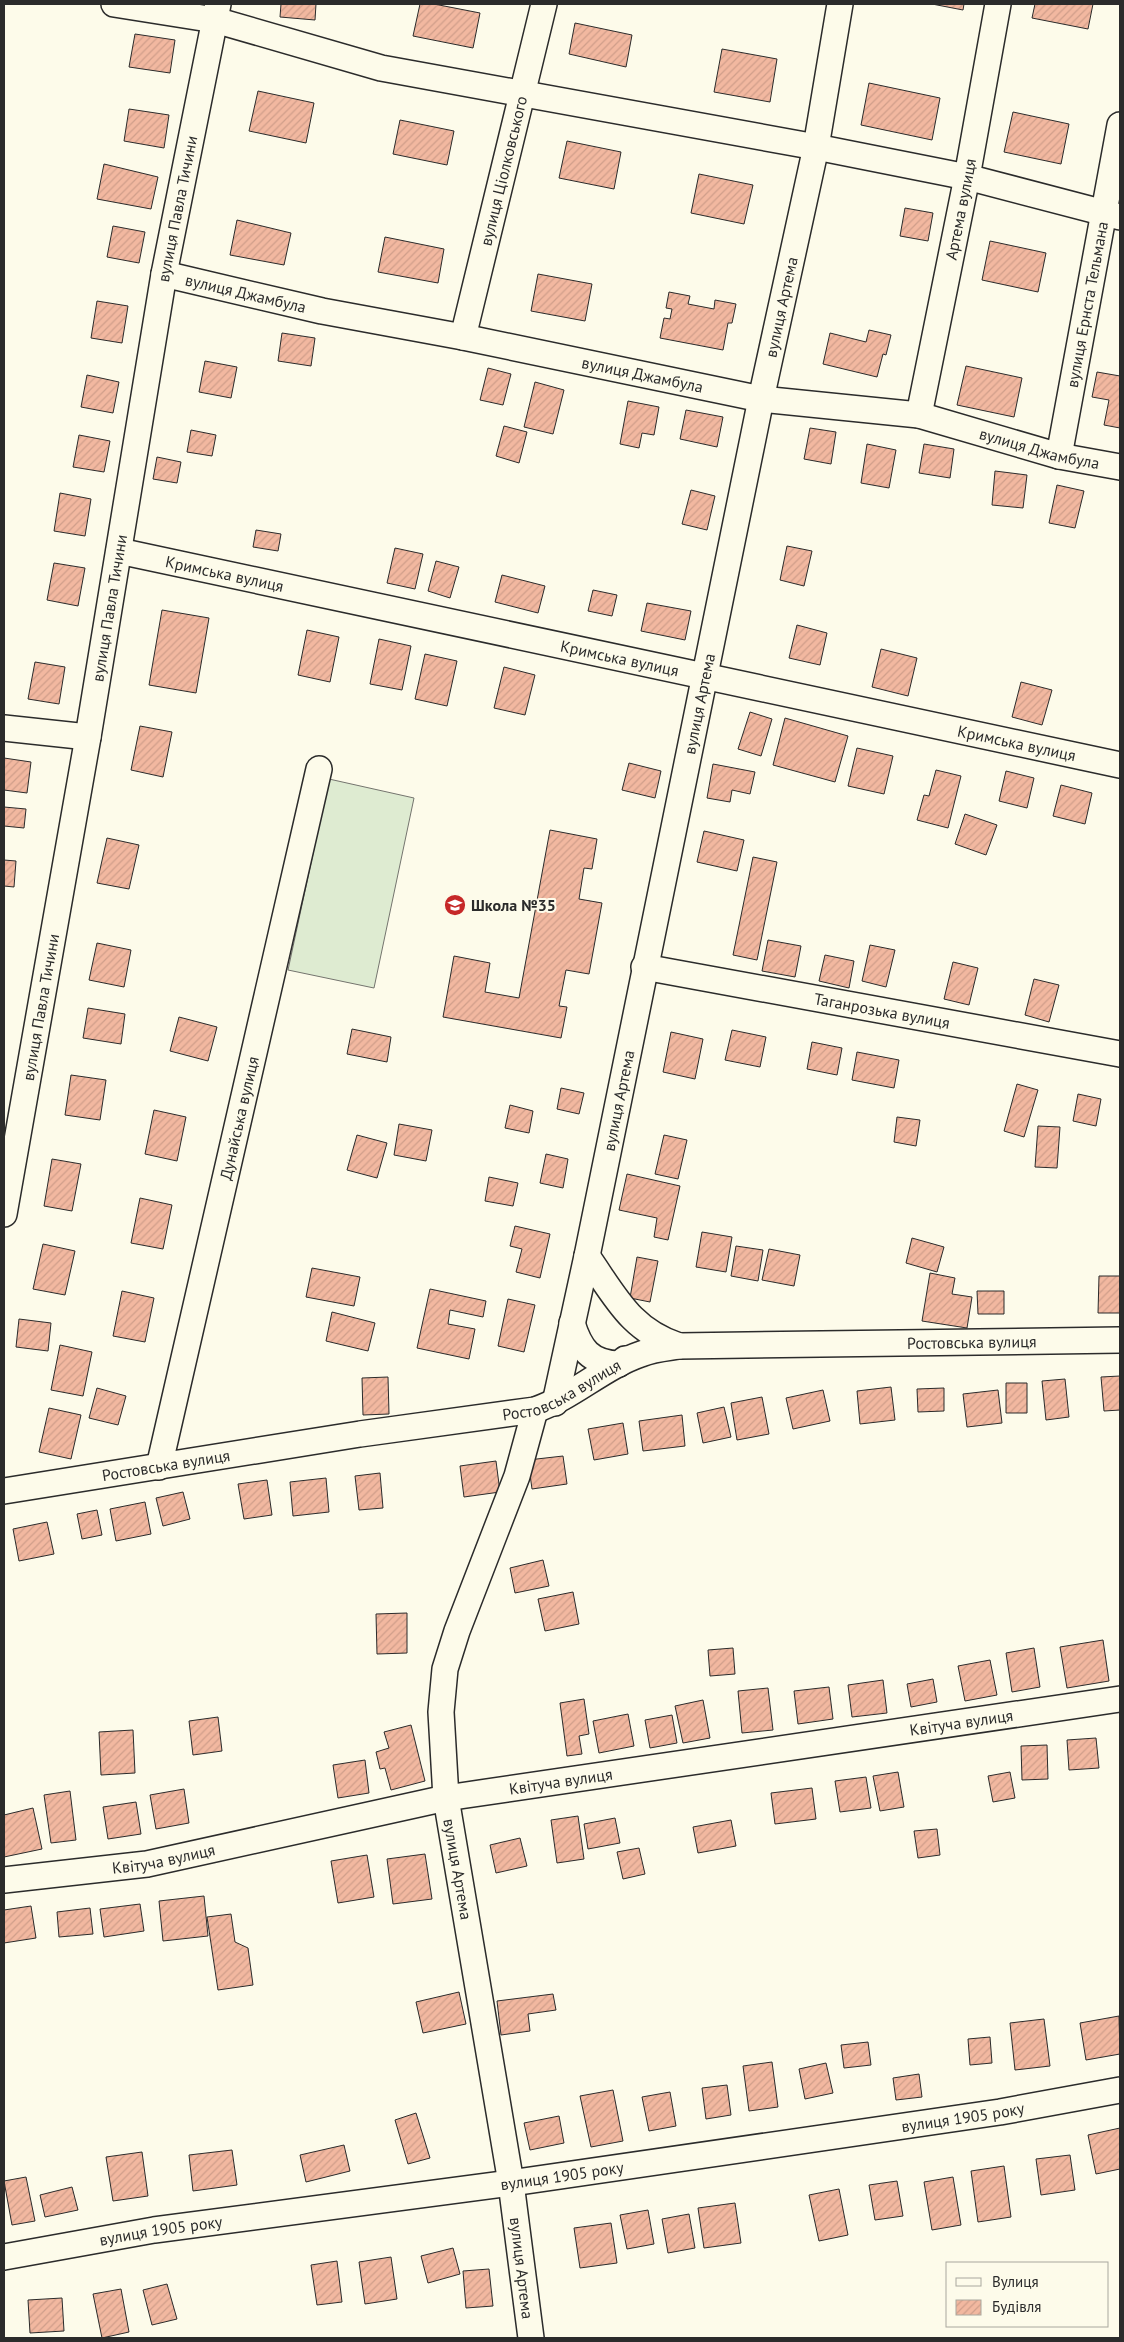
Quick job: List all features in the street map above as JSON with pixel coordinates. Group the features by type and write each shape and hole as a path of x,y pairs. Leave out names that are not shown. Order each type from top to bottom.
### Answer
{"street":[{"path":"114,4 217,12 381,68 816,147 967,177 1112,216"},
{"name":"вулиця Ціолковського","path":"463,337 544,4"},
{"name":"вулиця Артема","path":"531,2338 511,2183 446,1798 442,1712 445,1669 457,1631 545,1407 572,1323 761,399 816,147 840,4"},
{"name":"Артема вулиця","path":"919,415 967,177 998,4"},
{"name":"вулиця Павла Тичини","path":"4,1214 88,737 164,274 217,12"},
{"name":"вулиця Ернста Тельмана","path":"1059,456 1112,216 1120,125"},
{"name":"вулиця Джамбула","path":"164,274 322,311 463,337 761,399 919,415 1059,456 1120,467"},
{"name":"Кримська вулиця","path":"119,551 1120,765"},
{"path":"4,728 88,737"},
{"name":"Дунайська вулиця","path":"158,1467 319,769"},
{"name":"Таганрозька вулиця","path":"644,967 1120,1054"},
{"path":"587,1256 635,1323 660,1340 679,1346"},
{"path":"572,1323 584,1350 594,1358 605,1363 619,1364 635,1346 637,1335 635,1323"},
{"name":"Ростовська вулиця","path":"4,1491 360,1434 545,1407 619,1364 654,1350 679,1346 1120,1340"},
{"name":"Квітуча вулиця","path":"4,1880 147,1864 446,1798 1120,1699"},
{"name":"вулиця 1905 року","path":"4,2257 154,2230 511,2183 990,2114 1120,2090"}],"green space":[{"path":"329,779 414,798 374,988 288,970"}],"building":[{"path":"281,4 316,4 315,20 280,17"},
{"path":"420,4 434,4 480,13 473,48 413,36"},
{"path":"932,4 964,4 963,10"},
{"path":"1035,4 1093,4 1088,29 1032,18"},
{"path":"575,23 632,35 626,67 569,54"},
{"path":"135,34 175,40 170,73 129,67"},
{"path":"722,49 777,59 770,102 714,92"},
{"path":"869,83 940,98 932,140 861,125"},
{"path":"258,91 314,103 306,143 249,131"},
{"path":"129,109 169,115 164,148 124,141"},
{"path":"1013,112 1069,124 1061,164 1004,152"},
{"path":"400,120 454,131 447,165 393,154"},
{"path":"567,141 621,152 614,189 559,178"},
{"path":"104,164 158,177 151,209 97,199"},
{"path":"699,174 753,185 744,224 691,213"},
{"path":"905,208 933,213 928,241 900,236"},
{"path":"237,220 291,233 284,265 230,255"},
{"path":"113,226 145,232 139,263 107,257"},
{"path":"385,237 444,249 438,283 378,272"},
{"path":"990,241 1046,253 1038,292 982,280"},
{"path":"538,274 592,284 585,321 531,311"},
{"path":"669,292 690,296 688,304 714,309 715,300 736,304 732,323 728,323 723,350 660,338 664,318 670,319 672,309 666,308"},
{"path":"97,301 128,306 122,343 91,338"},
{"path":"869,330 891,335 886,355 883,354 877,377 823,364 830,333 866,342"},
{"path":"282,333 315,338 311,366 278,361"},
{"path":"205,361 237,367 231,398 199,392"},
{"path":"966,366 1022,378 1014,417 957,405"},
{"path":"488,368 511,374 503,405 480,400"},
{"path":"1097,372 1120,376 1120,428 1104,425 1109,400 1092,397"},
{"path":"87,375 119,382 113,413 81,407"},
{"path":"535,382 564,390 553,434 524,427"},
{"path":"628,401 659,407 654,435 642,433 639,448 620,444"},
{"path":"686,410 723,417 717,447 680,439"},
{"path":"504,426 527,432 519,463 496,456"},
{"path":"810,428 836,432 831,464 804,459"},
{"path":"191,430 216,435 212,456 187,452"},
{"path":"79,435 110,441 104,472 73,467"},
{"path":"867,444 896,450 889,488 861,483"},
{"path":"924,444 954,449 950,478 919,473"},
{"path":"157,457 181,462 177,483 153,479"},
{"path":"995,471 1027,475 1023,508 992,505"},
{"path":"1057,485 1084,491 1075,528 1049,523"},
{"path":"691,490 715,496 707,530 682,524"},
{"path":"60,493 91,499 85,536 54,531"},
{"path":"256,530 281,534 278,551 253,547"},
{"path":"787,546 812,551 804,586 780,580"},
{"path":"395,548 423,554 415,589 387,583"},
{"path":"436,561 459,567 450,598 428,591"},
{"path":"54,563 85,568 78,606 47,600"},
{"path":"502,575 545,586 538,613 495,602"},
{"path":"593,590 617,595 612,616 588,611"},
{"path":"647,603 691,611 685,640 641,631"},
{"path":"162,610 209,618 196,693 149,685"},
{"path":"797,625 827,633 820,665 789,658"},
{"path":"307,630 339,637 330,682 298,675"},
{"path":"379,639 411,646 402,690 370,684"},
{"path":"881,649 917,658 908,696 872,687"},
{"path":"425,654 457,661 447,706 415,699"},
{"path":"35,662 65,667 59,704 28,699"},
{"path":"504,667 535,675 525,715 494,708"},
{"path":"1021,682 1052,690 1042,725 1012,717"},
{"path":"750,712 772,719 761,756 738,749"},
{"path":"785,718 848,736 835,782 773,765"},
{"path":"140,726 172,732 163,777 131,770"},
{"path":"857,748 893,756 884,794 848,786"},
{"path":"4,758 31,762 27,793 4,790"},
{"path":"629,763 661,771 655,798 622,790"},
{"path":"713,764 755,772 750,794 732,790 730,802 707,798"},
{"path":"936,770 961,776 948,828 917,820 924,795 929,796"},
{"path":"1006,771 1034,778 1027,808 999,801"},
{"path":"1061,785 1092,793 1085,824 1053,816"},
{"path":"4,807 26,809 24,828 4,826"},
{"path":"965,814 997,825 986,855 955,844"},
{"name":"Школа №35","path":"550,830 597,839 592,869 584,868 579,899 602,903 589,974 566,970 559,1006 567,1007 561,1038 443,1017 454,956 490,963 485,992 519,998"},
{"path":"704,831 744,840 737,871 697,862"},
{"path":"107,838 139,845 129,889 97,883"},
{"path":"753,857 777,862 757,960 733,955"},
{"path":"4,860 16,861 14,887 4,886"},
{"path":"768,940 801,946 795,977 762,971"},
{"path":"97,943 131,950 124,987 89,980"},
{"path":"870,945 895,950 886,987 862,981"},
{"path":"825,955 854,961 849,988 819,981"},
{"path":"953,962 978,968 969,1005 944,999"},
{"path":"1034,979 1059,985 1049,1022 1025,1015"},
{"path":"88,1008 125,1014 121,1044 83,1038"},
{"path":"179,1017 217,1027 208,1061 170,1051"},
{"path":"352,1029 391,1037 387,1062 347,1054"},
{"path":"732,1030 766,1037 760,1067 725,1060"},
{"path":"671,1032 703,1039 695,1079 663,1072"},
{"path":"812,1042 842,1048 837,1075 807,1069"},
{"path":"857,1052 899,1060 894,1088 852,1080"},
{"path":"71,1075 106,1080 100,1120 65,1115"},
{"path":"1017,1084 1038,1090 1024,1137 1004,1131"},
{"path":"561,1088 584,1093 579,1114 557,1109"},
{"path":"1078,1094 1101,1099 1096,1126 1073,1121"},
{"path":"510,1105 533,1111 529,1133 505,1128"},
{"path":"154,1110 186,1117 177,1161 145,1154"},
{"path":"897,1117 920,1120 916,1146 894,1142"},
{"path":"399,1124 432,1130 426,1161 394,1155"},
{"path":"1038,1126 1060,1127 1057,1168 1035,1167"},
{"path":"357,1135 387,1143 377,1178 347,1170"},
{"path":"664,1135 687,1140 678,1179 655,1174"},
{"path":"546,1154 568,1159 563,1188 540,1183"},
{"path":"52,1159 81,1164 72,1211 44,1206"},
{"path":"627,1174 680,1186 668,1240 654,1237 657,1218 619,1210"},
{"path":"489,1177 518,1183 513,1206 485,1201"},
{"path":"140,1198 172,1205 163,1249 131,1243"},
{"path":"515,1226 550,1234 540,1278 516,1272 522,1249 510,1246"},
{"path":"702,1232 732,1237 726,1272 696,1267"},
{"path":"912,1238 944,1247 937,1272 906,1263"},
{"path":"43,1244 75,1251 65,1295 33,1289"},
{"path":"736,1246 763,1250 758,1281 731,1276"},
{"path":"769,1249 800,1255 794,1286 762,1280"},
{"path":"637,1257 658,1261 650,1302 630,1298"},
{"path":"312,1268 360,1277 354,1306 306,1297"},
{"path":"930,1273 955,1278 952,1294 972,1297 967,1328 922,1321"},
{"path":"1099,1276 1120,1276 1120,1313 1098,1313"},
{"path":"430,1289 486,1301 483,1317 450,1310 448,1324 475,1329 469,1359 417,1348"},
{"path":"122,1291 154,1298 145,1342 113,1336"},
{"path":"977,1291 1004,1291 1004,1314 978,1314"},
{"path":"508,1299 535,1305 524,1352 498,1346"},
{"path":"332,1312 375,1323 368,1351 326,1341"},
{"path":"19,1319 51,1323 48,1351 16,1347"},
{"path":"60,1345 92,1352 83,1396 51,1390"},
{"path":"1120,1376 1120,1410 1104,1411 1101,1377"},
{"path":"388,1377 389,1414 363,1415 362,1378"},
{"path":"1065,1379 1069,1417 1046,1420 1042,1381"},
{"path":"1006,1383 1027,1383 1027,1413 1006,1413"},
{"path":"891,1387 895,1420 860,1424 857,1391"},
{"path":"97,1388 126,1396 118,1425 89,1418"},
{"path":"944,1388 944,1411 918,1412 917,1389"},
{"path":"823,1390 830,1421 793,1429 786,1398"},
{"path":"998,1390 1002,1423 967,1427 963,1394"},
{"path":"762,1397 769,1434 737,1440 731,1403"},
{"path":"724,1407 731,1437 703,1443 697,1413"},
{"path":"49,1408 81,1415 71,1459 39,1452"},
{"path":"682,1415 685,1446 643,1451 639,1421"},
{"path":"623,1423 628,1454 594,1460 588,1429"},
{"path":"563,1456 567,1484 532,1489 528,1460"},
{"path":"496,1461 500,1492 464,1497 460,1466"},
{"path":"380,1473 383,1508 359,1510 355,1476"},
{"path":"326,1478 329,1512 293,1516 290,1482"},
{"path":"267,1480 272,1515 244,1519 238,1484"},
{"path":"183,1492 190,1519 163,1526 156,1498"},
{"path":"145,1502 151,1534 116,1541 110,1509"},
{"path":"97,1510 102,1535 82,1539 77,1514"},
{"path":"47,1522 54,1554 19,1561 13,1529"},
{"path":"543,1560 549,1586 515,1593 510,1568"},
{"path":"573,1592 579,1624 545,1631 538,1599"},
{"path":"407,1613 407,1653 377,1654 376,1614"},
{"path":"1103,1640 1109,1681 1067,1688 1060,1647"},
{"path":"733,1648 735,1674 710,1676 708,1650"},
{"path":"1034,1648 1040,1687 1012,1692 1006,1653"},
{"path":"990,1660 997,1695 965,1701 958,1666"},
{"path":"933,1679 937,1702 911,1707 907,1684"},
{"path":"883,1680 887,1713 852,1717 848,1685"},
{"path":"829,1687 833,1719 798,1724 794,1691"},
{"path":"768,1688 773,1730 742,1733 738,1691"},
{"path":"584,1699 589,1734 579,1736 582,1754 567,1756 560,1703"},
{"path":"703,1700 710,1738 683,1743 675,1706"},
{"path":"628,1714 634,1746 599,1753 593,1721"},
{"path":"672,1715 677,1743 650,1748 645,1720"},
{"path":"218,1717 222,1751 193,1755 189,1721"},
{"path":"411,1725 425,1781 391,1790 385,1768 380,1769 376,1752 389,1748 384,1732"},
{"path":"133,1730 135,1773 101,1775 99,1732"},
{"path":"1096,1738 1099,1768 1069,1770 1067,1740"},
{"path":"1047,1745 1048,1779 1022,1780 1021,1746"},
{"path":"365,1760 369,1793 338,1798 333,1765"},
{"path":"898,1772 904,1807 880,1811 873,1776"},
{"path":"1010,1772 1015,1798 993,1802 988,1776"},
{"path":"866,1777 871,1808 840,1812 835,1781"},
{"path":"812,1788 816,1819 775,1824 771,1793"},
{"path":"184,1789 189,1823 156,1829 150,1795"},
{"path":"70,1791 76,1840 51,1843 44,1795"},
{"path":"136,1802 141,1834 108,1839 103,1807"},
{"path":"33,1808 42,1849 4,1857 4,1815"},
{"path":"578,1816 584,1859 557,1863 551,1820"},
{"path":"615,1818 620,1843 588,1849 584,1824"},
{"path":"731,1820 736,1846 698,1853 693,1827"},
{"path":"937,1829 940,1855 918,1858 914,1831"},
{"path":"520,1838 527,1866 496,1873 490,1845"},
{"path":"639,1848 645,1874 623,1879 617,1852"},
{"path":"425,1854 432,1899 393,1904 387,1859"},
{"path":"367,1855 374,1897 338,1903 331,1861"},
{"path":"204,1896 208,1936 163,1941 159,1901"},
{"path":"140,1904 144,1931 104,1937 100,1909"},
{"path":"31,1906 36,1938 4,1943 4,1910"},
{"path":"90,1908 93,1934 59,1937 57,1912"},
{"path":"231,1914 235,1942 248,1948 253,1985 218,1990 207,1917"},
{"path":"459,1992 466,2024 423,2033 416,2002"},
{"path":"553,1994 556,2010 528,2014 530,2031 501,2035 497,2001"},
{"path":"1119,2016 1120,2054 1086,2060 1080,2023"},
{"path":"1044,2019 1050,2066 1015,2070 1010,2023"},
{"path":"990,2037 992,2063 970,2065 968,2039"},
{"path":"868,2042 871,2065 844,2068 841,2045"},
{"path":"772,2062 778,2107 749,2111 743,2066"},
{"path":"826,2063 833,2093 805,2099 799,2069"},
{"path":"919,2074 922,2097 896,2100 893,2078"},
{"path":"727,2085 731,2115 706,2119 702,2088"},
{"path":"613,2090 623,2141 591,2147 580,2096"},
{"path":"670,2092 676,2126 649,2131 642,2097"},
{"path":"416,2113 430,2158 408,2164 395,2120"},
{"path":"559,2116 564,2143 530,2150 524,2123"},
{"path":"1120,2128 1120,2169 1096,2174 1088,2135"},
{"path":"344,2145 350,2171 306,2182 300,2155"},
{"path":"232,2150 237,2185 193,2191 189,2155"},
{"path":"142,2152 148,2196 113,2201 106,2157"},
{"path":"1070,2155 1075,2190 1041,2195 1036,2159"},
{"path":"1004,2166 1011,2217 978,2222 971,2171"},
{"path":"26,2177 35,2221 12,2225 4,2181"},
{"path":"953,2177 961,2225 932,2230 924,2182"},
{"path":"897,2181 903,2216 875,2220 869,2185"},
{"path":"72,2187 78,2210 45,2217 40,2195"},
{"path":"839,2189 848,2235 819,2241 809,2195"},
{"path":"735,2203 741,2243 704,2248 698,2208"},
{"path":"648,2210 654,2244 627,2249 620,2215"},
{"path":"689,2214 695,2248 668,2253 662,2219"},
{"path":"611,2223 617,2263 580,2268 574,2228"},
{"path":"453,2248 460,2274 428,2283 421,2256"},
{"path":"391,2257 397,2299 365,2304 359,2262"},
{"path":"337,2261 342,2302 317,2305 311,2265"},
{"path":"489,2269 493,2306 466,2308 463,2271"},
{"path":"167,2284 177,2319 152,2325 143,2290"},
{"path":"121,2289 129,2332 102,2338 93,2294"},
{"path":"62,2298 64,2331 30,2333 28,2300"}],"place":[{"name":"Школа №35","path":"455,905"}]}
